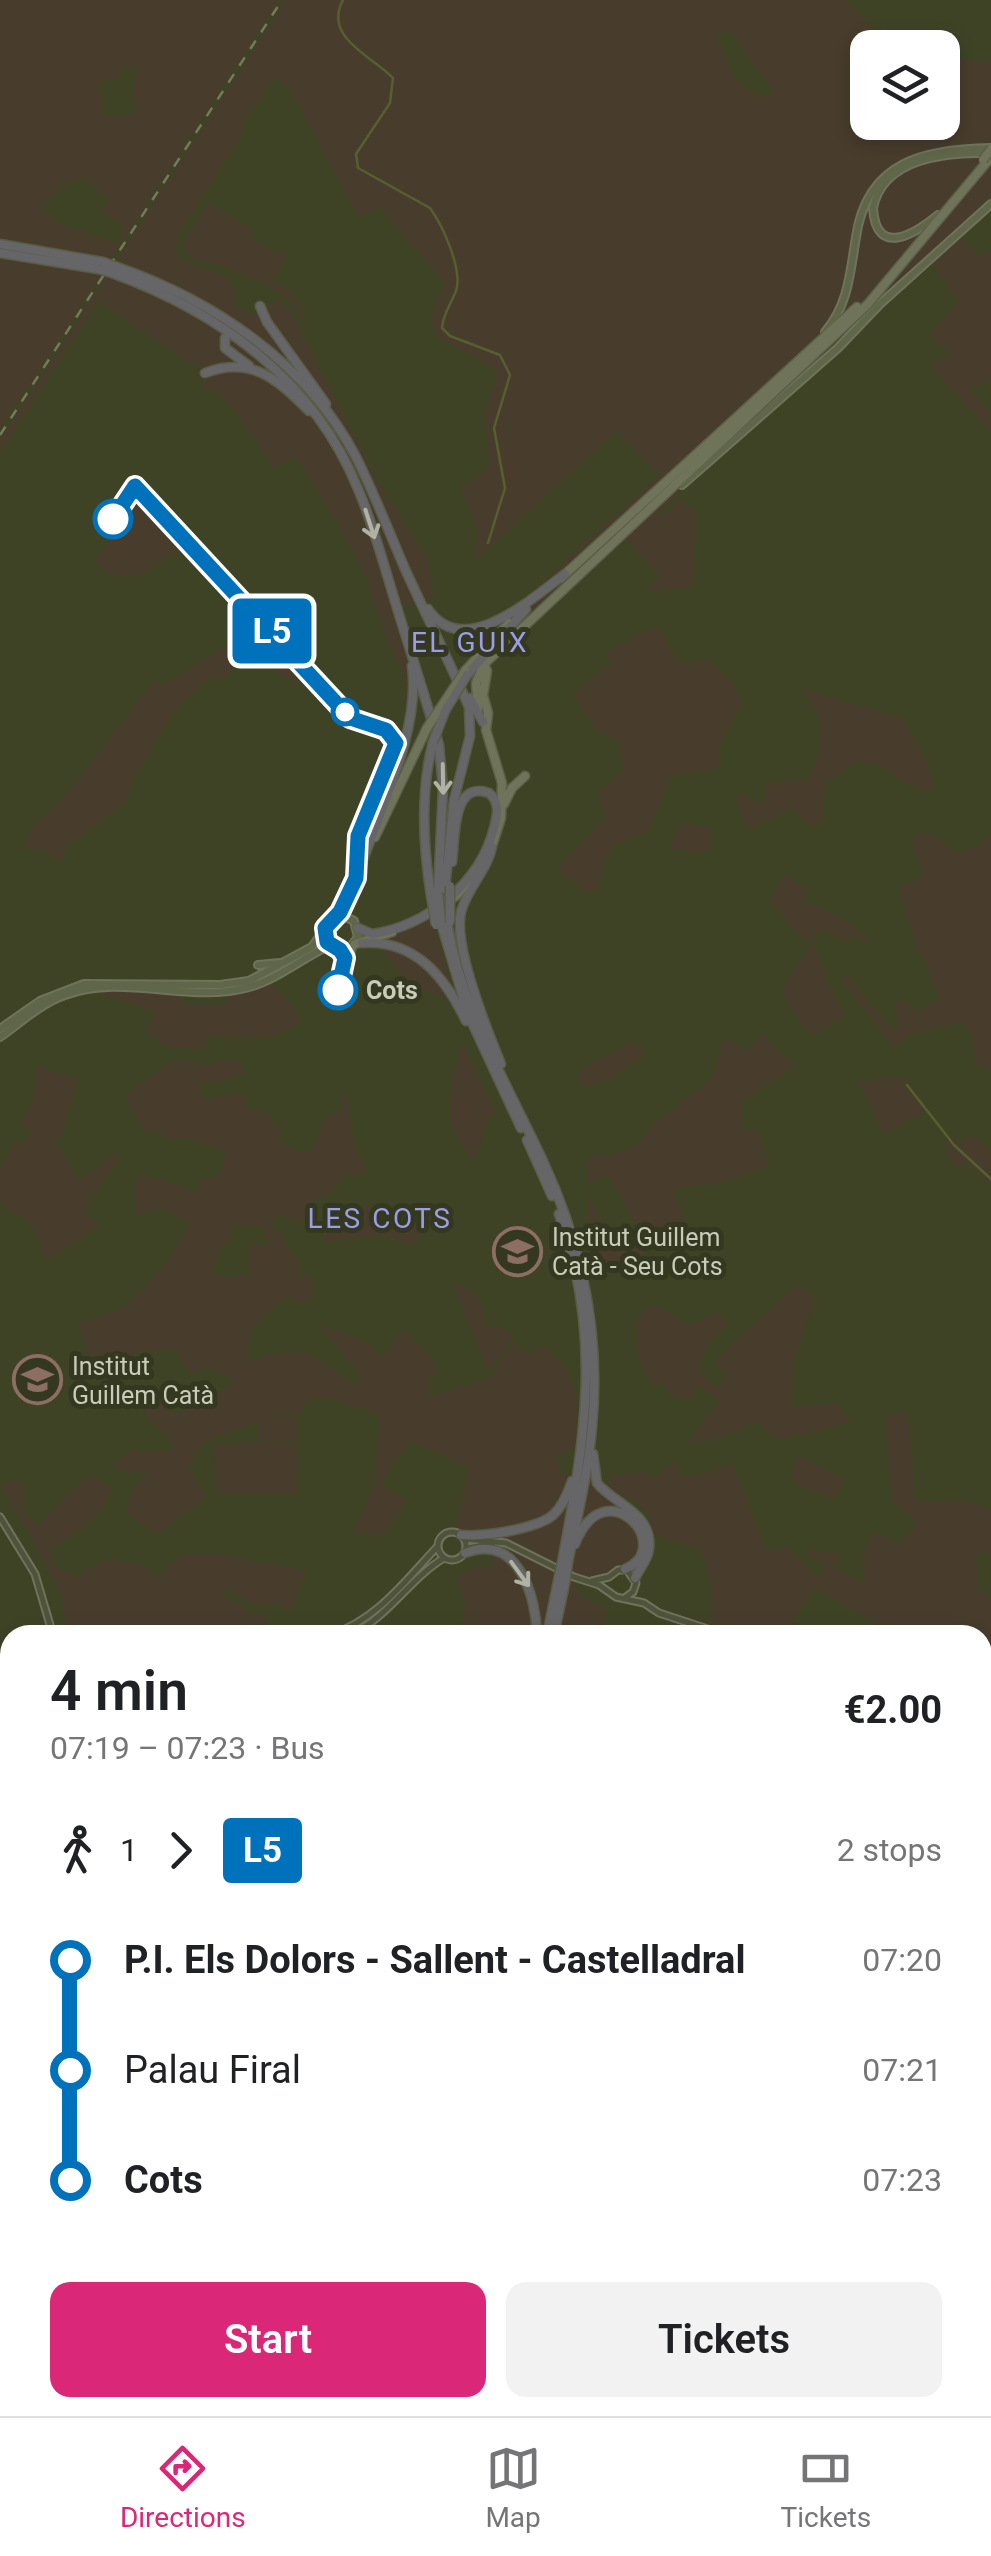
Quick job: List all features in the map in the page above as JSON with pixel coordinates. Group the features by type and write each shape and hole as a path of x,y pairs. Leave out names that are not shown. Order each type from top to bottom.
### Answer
{"highway":[{"path":"0,251 114,270 226,323 272,354 306,388 354,455"},
{"path":"260,306 266,322 344,430 469,707 471,722 441,891"},
{"path":"237,331 302,396 328,430 358,488 442,758 444,923 468,1014 560,1216 579,1283 588,1357 582,1451 553,1625"},
{"path":"224,338 225,348 274,380 328,430"},
{"path":"205,373 249,366"},
{"path":"404,566 436,620 463,630 483,626 513,612 565,574"},
{"path":"441,891 426,854 425,799 433,742 444,711 466,673 526,609"},
{"path":"357,876 411,720 414,691 410,652"},
{"path":"448,659 485,726"},
{"path":"358,928 372,934 397,927 428,913 460,889 486,851 494,828 497,806 485,791 468,793 460,804 441,891"},
{"path":"492,847 464,903 460,923 474,990 501,1063 501,1074"},
{"path":"444,923 474,1014 552,1180 582,1267 592,1334 595,1478 604,1490 636,1513 646,1532 648,1552 635,1583"},
{"path":"356,944 383,942 398,946 441,978 457,1002 497,1090 523,1132"},
{"path":"565,1562 592,1429"},
{"path":"463,1537 547,1519 566,1499 582,1451"},
{"path":"565,1562 588,1521 599,1513 618,1512 634,1521 644,1545 639,1560 624,1569"},
{"path":"466,1550 491,1550 517,1566 534,1600 536,1625"}],"main road":[{"path":"804,357 836,320 844,304 859,220 880,181 924,154 952,149 989,156"},
{"path":"938,215 914,235 888,236 876,223 875,200 891,178 912,164 938,155 989,156"},
{"path":"526,609 864,301 989,156"},
{"path":"682,485 864,313 989,156"},
{"path":"502,809 500,770 475,690 484,664 868,304 989,156"},
{"path":"610,548 823,361 991,204"},
{"path":"0,1029 51,996 84,984 235,984 260,976 312,946 335,917 357,876 427,728 466,673"},
{"path":"0,1037 60,996 76,991 109,986 236,990 262,982 324,948 356,944 418,922 441,909 469,883 492,847 502,809 512,788 525,776 513,778 500,770"},
{"path":"357,876 358,836"},
{"path":"325,928 326,940 345,958 344,967 356,944 358,928 348,917 335,917"},
{"path":"258,965 286,961"}],"street":[{"path":"0,1517 35,1574 51,1625"},
{"path":"355,1625 379,1608 448,1533 510,1546 609,1590 616,1597 644,1603 659,1613 696,1625"},
{"path":"463,1537 466,1550"},
{"path":"366,1625 384,1614 423,1572 444,1558 456,1560 466,1550 485,1544 510,1546"},
{"path":"438,1546 444,1558"},
{"path":"589,1581 624,1569 644,1603"},
{"path":"609,1577 609,1590"},
{"path":"625,1598 635,1583"}],"shaded area":[{"path":"0,0 280,0 0,430","holes":["137,65 133,93 136,112 119,116 102,113 100,82 121,78 122,69","83,178 108,200 101,212 125,227 120,243 86,235 88,229 63,226 43,209 62,186"]},
{"path":"286,0 844,0 882,30 850,30 850,140 960,140 960,59 991,63 991,208 960,236 978,257 991,252 991,381 970,388 991,415 991,432 928,363 953,356 930,336 958,302 932,262 653,517 665,515 680,499 696,515 692,588 647,591 660,576 626,539 531,624 516,607 659,475 617,431 475,561 475,524 461,490 490,467 484,413 497,380 493,368 439,338 433,318 445,283 381,208 359,217 290,90 275,77 246,118 239,141 179,232 175,253 189,264 227,278 236,307 253,315 278,301 291,312 379,483 427,557 433,598 393,611 411,680 410,707 405,717 406,680 382,627 368,582 336,520 295,456 274,469 233,407 212,389 203,390 210,376 98,301 0,453 0,440","holes":["729,30 774,91 767,96 756,95 740,84 716,36"]},
{"path":"210,203 255,232 251,238 278,255 282,250 289,255 273,280 291,292 308,323 292,303 261,280 219,264 192,259 186,253 184,246 189,234"},
{"path":"135,500 142,501 181,547 151,569 119,576 96,562"},
{"path":"658,625 670,650 683,665 709,660 732,682 743,701 721,741 718,769 671,776 649,831 615,845 606,857 596,893 587,892 557,869 606,818 597,794 625,770 618,740 597,731 573,695 612,663 605,654"},
{"path":"255,629 303,684 280,675 261,653 244,659 221,681 211,677 176,709 132,781 127,802 66,847 63,861 42,850 25,849 29,831 59,804 156,680 162,686"},
{"path":"802,689 903,719 927,761 935,789 914,787 882,766 860,763 825,784 817,826 806,823 795,809 789,809 747,831 737,797 740,793 764,804 766,783 808,780 814,766 820,724"},
{"path":"681,823 709,828 708,853 671,849"},
{"path":"918,833 931,834 956,853 979,846 991,834 991,1071 974,1063 971,1034 959,1022 907,1036 894,1047 841,980 847,975 893,1031 898,1028 895,1001 906,1001 917,1011 940,1000 924,958 918,953 900,891 923,873 912,843"},
{"path":"784,875 807,889 804,902 834,914 869,938 865,942 852,935 848,941 820,928 811,941 797,933 770,900"},
{"path":"432,919 452,988 404,947 384,939"},
{"path":"811,941 844,1017 815,1035 783,997"},
{"path":"391,948 426,972 450,1006 439,996 408,985 383,950"},
{"path":"269,982 293,1006 300,1024 266,1037 208,1036 206,1048 198,1049 174,1048 153,1038 148,1032 155,1012 101,994 78,993 184,993 184,1005 225,1004 225,995 253,991"},
{"path":"764,1033 796,1065 742,1101 742,1128 757,1128 769,1168 731,1181 677,1188 675,1197 690,1230 664,1243 632,1220 610,1178 601,1177 589,1185 587,1169 592,1156 614,1155 637,1145 657,1122 711,1081 719,1047 730,1039 745,1052"},
{"path":"631,1043 643,1048 642,1057 611,1079 588,1088 583,1085 581,1071"},
{"path":"465,1048 490,1103 498,1110 489,1118 475,1161 454,1131 449,1108 461,1050"},
{"path":"174,1061 212,1066 217,1061 233,1061 242,1065 245,1074 202,1082 202,1100 245,1093 244,1108 266,1112 280,1129 278,1141 299,1153 310,1152 321,1132 320,1124 340,1110 344,1103 340,1098 346,1094 355,1150 367,1171 355,1177 350,1172 327,1196 309,1203 301,1223 275,1214 271,1228 286,1236 284,1242 301,1266 298,1276 313,1278 313,1300 298,1303 291,1296 277,1305 249,1333 250,1362 285,1353 307,1354 354,1387 362,1376 318,1325 363,1340 376,1350 378,1359 403,1330 435,1362 437,1373 428,1380 429,1397 491,1379 515,1340 517,1348 531,1356 543,1345 566,1369 575,1392 575,1450 556,1456 561,1474 597,1476 608,1485 611,1476 646,1472 654,1479 675,1462 682,1476 692,1478 733,1464 765,1548 790,1549 820,1579 827,1566 808,1554 810,1550 841,1554 835,1569 865,1584 862,1557 874,1533 898,1546 915,1528 911,1514 896,1507 892,1499 886,1417 908,1411 915,1502 966,1501 991,1509 991,1553 977,1553 976,1557 978,1589 991,1600 991,1625 872,1625 872,1620 815,1588 792,1621 797,1625 678,1625 681,1614 712,1624 710,1576 700,1549 653,1534 647,1510 609,1487 617,1520 635,1532 640,1553 611,1570 577,1575 576,1587 582,1595 606,1608 605,1625 462,1625 465,1604 458,1575 477,1567 493,1567 494,1552 505,1555 500,1527 462,1534 455,1529 470,1468 411,1441 380,1484 407,1501 385,1535 354,1534 375,1485 380,1413 322,1395 306,1403 300,1415 267,1418 297,1418 298,1441 259,1442 258,1419 205,1442 188,1467 207,1497 160,1534 128,1515 135,1490 153,1470 141,1473 116,1469 116,1463 135,1449 139,1452 173,1448 172,1440 151,1421 140,1403 155,1394 172,1415 204,1405 236,1380 208,1366 189,1374 175,1349 136,1351 135,1370 101,1356 90,1363 79,1323 115,1312 135,1299 161,1270 190,1225 164,1210 151,1210 136,1217 134,1185 143,1175 184,1188 191,1194 198,1191 204,1179 220,1174 226,1151 185,1138 167,1139 158,1130 147,1132 129,1105 128,1094","holes":["234,1224 265,1228 267,1244 248,1246 251,1275 226,1278 213,1274 219,1251 233,1237"]},
{"path":"38,1067 79,1080 59,1141 54,1137 54,1142 79,1181 117,1152 121,1156 87,1204 85,1213 102,1228 46,1261 41,1239 25,1218 11,1212 0,1200 0,1168 18,1141 27,1145 32,1131 21,1123 34,1096"},
{"path":"896,1077 908,1081 927,1111 884,1135 859,1083"},
{"path":"971,1136 991,1150 991,1185 969,1164 955,1167 945,1151 945,1141 953,1137 959,1146"},
{"path":"590,1194 606,1226 639,1242 644,1261 590,1272 588,1265 596,1259 597,1251 587,1211"},
{"path":"400,1206 423,1236 409,1246 376,1236 323,1242 326,1233 352,1209"},
{"path":"452,1280 478,1298 488,1328 500,1326 514,1336 491,1372 487,1370"},
{"path":"798,1285 815,1298 794,1362 790,1407 837,1404 851,1422 779,1441 759,1422 726,1436 686,1445 720,1402 697,1384 693,1401 670,1396 663,1381 652,1386 637,1345 641,1315 648,1307 655,1308 692,1325 720,1313 727,1325 708,1344 700,1368 705,1379 718,1387 729,1375 715,1362"},
{"path":"296,1443 297,1493 216,1494 215,1444"},
{"path":"796,1456 845,1480 834,1498 792,1483"},
{"path":"85,1478 94,1478 114,1487 102,1508 87,1525 48,1550 55,1567 81,1579 88,1566 93,1570 102,1559 107,1563 110,1559 151,1568 154,1581 182,1556 214,1554 306,1571 290,1615 283,1604 255,1605 225,1591 220,1597 236,1602 252,1617 267,1615 268,1625 66,1625 61,1592 0,1483 24,1481 22,1506 36,1528"}],"waterway":[{"path":"343,0 338,13 344,35 393,78 390,103 356,154 358,168 430,208 446,237 457,272 456,291 442,328 450,336 500,355 510,375 494,428 505,488 488,543"},
{"path":"907,1085 954,1145 991,1179"}],"railway":[{"path":"0,435 282,0"}],"bus line":[{"name":"L5","path":"113,519 135,486 350,718 386,730 396,743 358,836 356,878 340,912 325,928 327,942 345,958 338,990"}],"place":[{"name":"Cots","path":"338,990"},
{"name":"Institut Guillem Catà - Seu Cots","path":"517,1251"},
{"name":"Institut Guillem Catà","path":"37,1380"}],"district":[{"name":"EL GUIX","path":"470,642"},
{"name":"LES COTS","path":"380,1218"}]}
